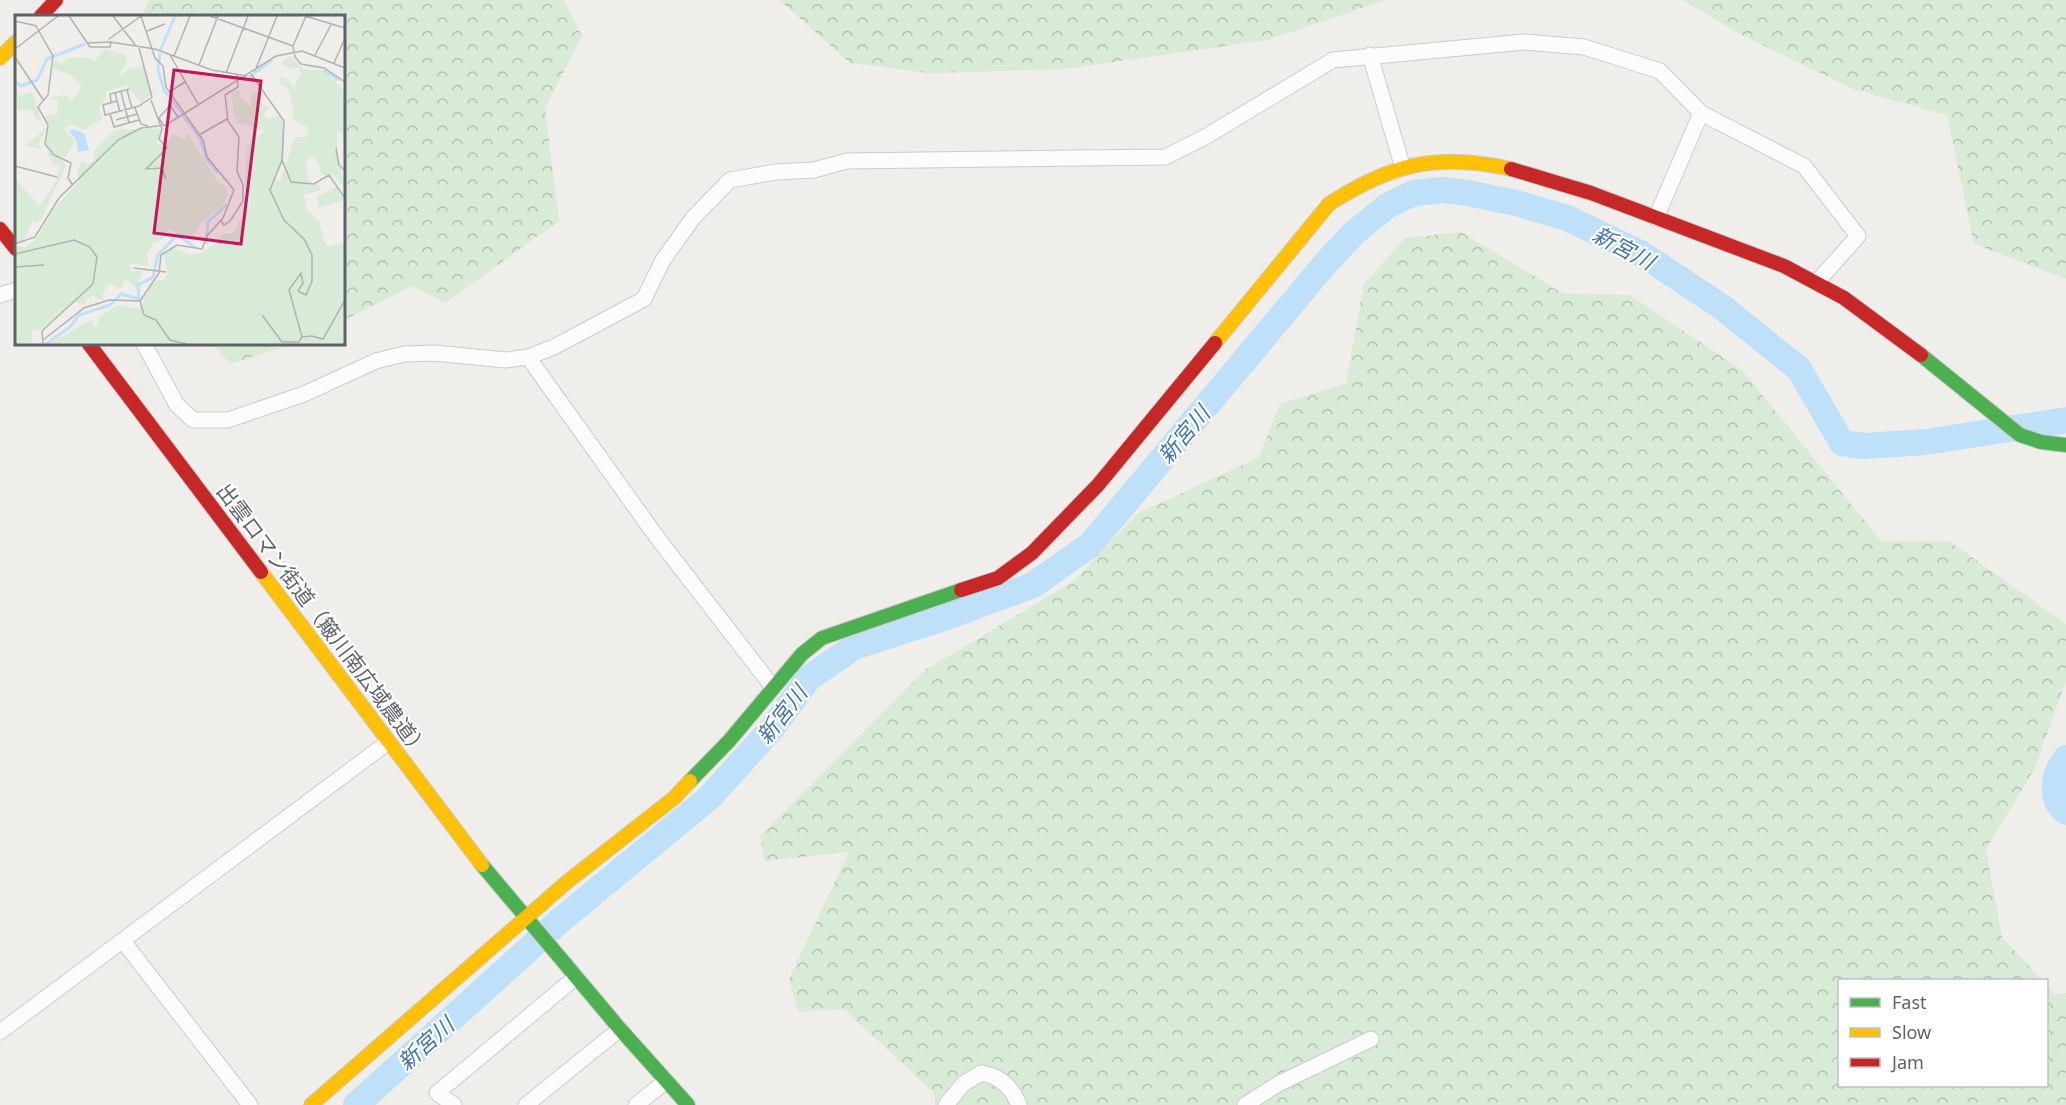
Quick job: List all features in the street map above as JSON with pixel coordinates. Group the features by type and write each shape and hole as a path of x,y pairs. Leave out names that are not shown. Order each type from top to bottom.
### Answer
{"street":[{"path":"42,15 56,0"},
{"path":"145,345 177,405 193,420 228,420 304,394 376,361 404,354 434,353 506,360 528,357 554,347 644,299 663,260 693,218 730,180 776,172 814,170 847,161 1165,157 1205,137 1333,60 1524,42 1584,48 1660,71 1701,113 1804,166 1858,236 1817,282"},
{"path":"0,58 15,43"},
{"path":"1370,55 1402,165"},
{"path":"1656,218 1701,113"},
{"path":"311,1105 567,882 674,798 729,741 772,686 802,654 822,638 998,578 1032,553 1098,485 1329,204 1367,179 1402,165 1437,161 1474,162 1521,170 1770,259 1817,282 1883,326 2020,435 2042,442 2066,445"},
{"path":"0,229 15,248"},
{"path":"0,295 15,290"},
{"name":"出雲ロマン街道（簸川南広域農道）","path":"90,345 387,743 576,977"},
{"path":"528,357 656,536 772,686"},
{"path":"0,1032 387,743"},
{"path":"123,941 250,1105"},
{"path":"454,1105 437,1093 576,977 665,1082 688,1105"},
{"path":"526,1105 620,1029"},
{"path":"1245,1105 1278,1084 1371,1039"},
{"path":"946,1105 963,1084 981,1073 994,1075 1004,1082 1019,1105"},
{"path":"636,1105 665,1082"}],"green space":[{"path":"149,0 564,0 582,36 545,109 559,221 445,303 412,286 345,320 345,15 142,15"},
{"path":"779,0 1386,0 1267,40 1065,69 929,73 850,63"},
{"path":"1683,0 2066,0 2066,279 1974,244 1947,115 1855,90 1738,33"},
{"path":"1461,232 1562,293 1630,295 1742,370 1881,541 1949,541 2066,624 2066,681 2035,768 1986,849 2002,937 2041,979 1838,979 1838,1087 2048,1087 2048,986 2055,995 2066,993 2066,1105 935,1105 934,1093 844,1009 798,1012 789,979 849,852 765,861 760,836 925,670 1074,581 1137,514 1259,457 1280,404 1346,383 1364,284 1405,238"},
{"path":"212,345 291,345 231,364"}],"waterway":[{"name":"新宮川","path":"356,1105 562,919 710,797 773,727 809,678 854,647 941,619 1033,585 1090,545 1325,264 1354,233 1387,206 1414,193 1443,190 1516,203 1567,218 1642,254 1722,307 1799,369 1842,443 1864,446 1926,442 2066,420"},
{"name":"新宮川","path":"2066,758 2058,771 2055,785 2057,799 2066,812"}],"traffic: fast":[{"path":"1921,355 2020,435 2041,442 2066,445"},
{"path":"690,781 729,741 802,654 822,638 961,590"},
{"path":"482,865 620,1029 688,1105"}],"traffic: slow":[{"path":"0,58 15,43"},
{"path":"1215,343 1329,204 1352,190 1395,171 1438,162 1485,164 1511,169"},
{"path":"261,572 482,865"},
{"path":"311,1105 567,882 674,798 690,781"}],"traffic: jam":[{"path":"42,15 56,0"},
{"path":"1511,169 1591,193 1784,266 1844,298 1921,355"},
{"path":"0,229 15,248"},
{"path":"961,590 998,578 1032,553 1098,485 1215,343"},
{"path":"90,345 261,572"}]}
